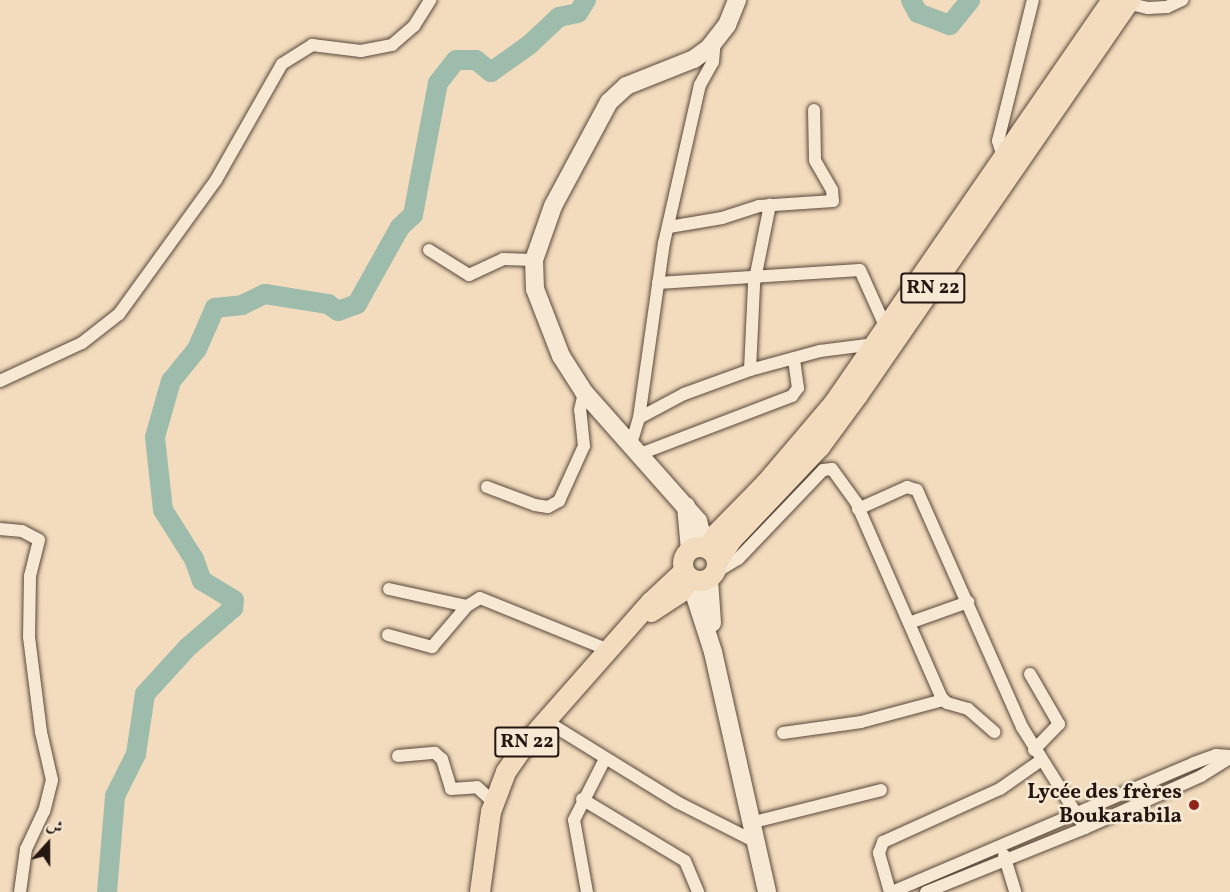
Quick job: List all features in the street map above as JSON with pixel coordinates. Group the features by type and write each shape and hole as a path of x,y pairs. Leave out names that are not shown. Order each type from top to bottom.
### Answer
{"main road":[{"path":"737,0 715,41 694,58 626,86 609,102 554,206 534,260 535,289 561,356 584,392 698,521 702,566 694,593 713,652 767,892"},
{"name":"RN 22","path":"973,216 1003,157 1122,1"},
{"name":"RN 22","path":"480,892 494,803 506,772 546,721 634,624 680,594 702,566 732,540 751,510 886,337 1122,1"}],"street":[{"path":"0,381 82,343 110,324 216,180 282,64 312,45 361,51 392,45 414,26 430,0"},
{"path":"1003,157 998,141 1033,0"},
{"path":"1122,1 1167,7 1182,0"},
{"path":"715,41 713,62 700,85 658,283 636,449 792,396 798,388 794,358"},
{"path":"694,58 700,85"},
{"path":"669,227 770,205 834,198 814,160 814,110"},
{"path":"750,370 756,278 770,205"},
{"path":"429,250 469,275 503,259 534,260"},
{"path":"639,418 684,394 750,370 886,337 861,271 658,283"},
{"path":"487,487 535,505 548,507 559,501 584,446 580,410 584,392"},
{"path":"702,566 738,559 825,469 832,469 848,488 944,700"},
{"path":"858,509 914,487 1037,756 1080,815 1085,828"},
{"path":"0,529 22,531 39,540 30,576 29,637 41,732 52,780 44,811 26,849 20,892"},
{"path":"388,589 467,606"},
{"path":"388,635 432,647 467,606 476,599 495,602 609,650"},
{"path":"909,623 968,602"},
{"path":"1030,674 1059,724 1037,756 1000,789 883,842 879,853 891,892 1080,815 1194,763 1216,755 1230,757"},
{"path":"783,734 861,722 944,700 968,709 994,732"},
{"path":"546,721 604,759 752,832 881,790"},
{"path":"398,756 435,753 442,759 451,789 477,788 494,803"},
{"path":"926,892 1085,828 1201,776 1230,757"},
{"path":"587,892 573,828 582,799 604,759"},
{"path":"582,799 685,861 698,892"},
{"path":"1002,848 1015,892"}],"waterway":[{"path":"107,892 115,796 136,754 145,694 188,647 233,608 234,600 202,581 194,559 163,510 155,437 171,381 197,349 215,308 242,305 265,294 328,304 338,311 357,304 400,227 413,215 438,83 456,60 476,60 491,72 529,45 559,17 578,13 586,0"},
{"path":"911,0 918,13 950,25 970,0"}],"place":[{"name":"Lycée des frères Boukarabila","path":"1194,805"}]}
